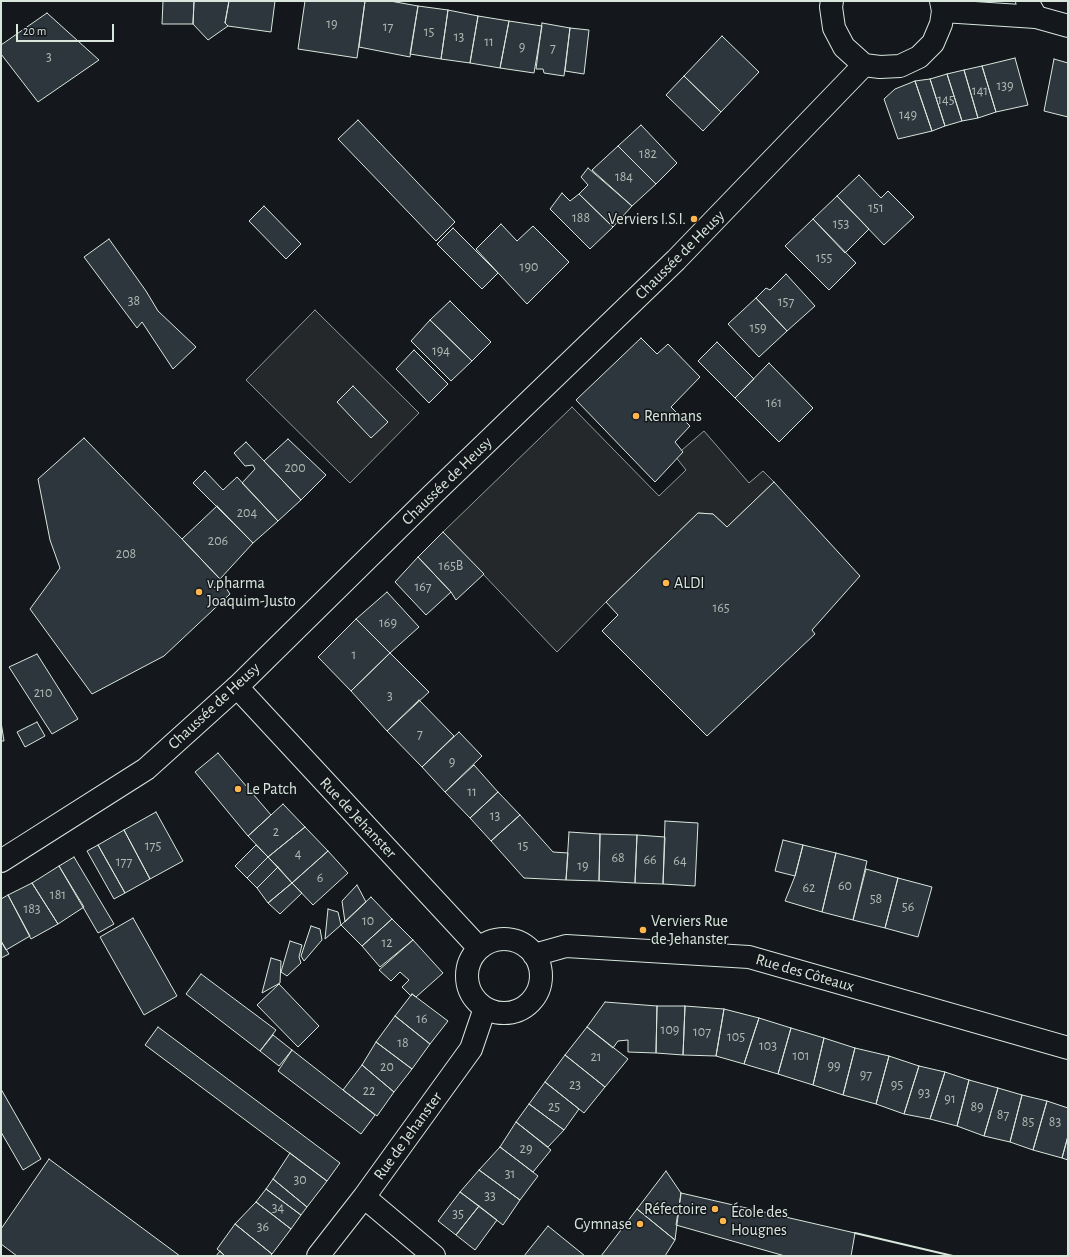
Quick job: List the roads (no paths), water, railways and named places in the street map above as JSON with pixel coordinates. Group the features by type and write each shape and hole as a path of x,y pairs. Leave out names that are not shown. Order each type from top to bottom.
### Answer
{"street":[{"path":"832,1 831,7 834,28 844,47 864,65 880,67 900,66 919,57 933,42 941,24 942,6 1032,9 1068,26"},
{"name":"Chaussée de Heusy","path":"1,861 146,768 236,687 440,487 676,260 864,65"},
{"name":"Rue de Jehanster","path":"236,687 479,948"},
{"path":"498,939 509,939 519,942 528,948 534,955 539,967 541,978 539,989 530,1003 516,1012 506,1014 494,1013 474,999 468,986 467,972 470,959 479,948 488,942 498,939"},
{"name":"Rue des Côteaux","path":"534,955 566,946 749,957 1068,1048"},
{"name":"Rue de Jehanster","path":"318,1256 364,1197 471,1049 485,1008"},
{"path":"364,1197 434,1256"}],"place":[{"name":"Verviers I.S.I.","path":"694,219"},
{"name":"Renmans","path":"636,416"},
{"name":"ALDI","path":"666,583"},
{"name":"v.pharma Joaquim-Justo","path":"199,592"},
{"name":"Le Patch","path":"238,789"},
{"name":"Verviers Rue de Jehanster","path":"643,930"},
{"name":"Réfectoire","path":"715,1209"},
{"name":"École des Hougnes","path":"723,1221"},
{"name":"Gymnase","path":"640,1224"}]}
